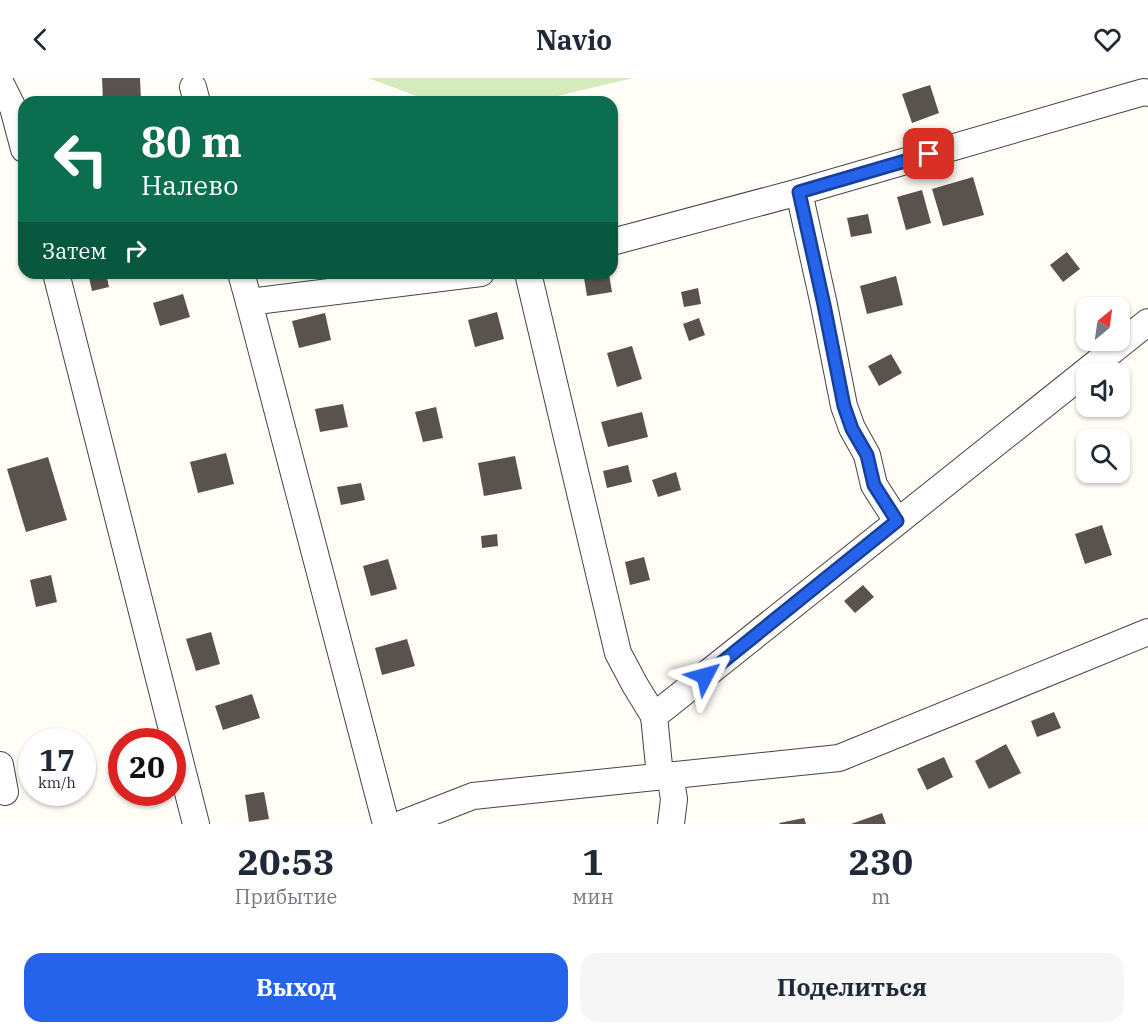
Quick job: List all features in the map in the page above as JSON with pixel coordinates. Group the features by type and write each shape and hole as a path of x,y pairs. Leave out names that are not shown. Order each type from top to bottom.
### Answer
{"street":[{"path":"0,82 13,108 18,127"},
{"path":"618,240 799,192 1144,92 1148,93"},
{"path":"799,192 844,406 852,429 867,455 874,485 897,521"},
{"path":"58,279 196,824"},
{"path":"243,279 386,824"},
{"path":"249,302 433,279"},
{"path":"529,279 618,652 654,716 665,775 674,799 671,824"},
{"path":"654,716 1148,322"},
{"path":"401,824 473,796 839,758 1148,632"},
{"path":"0,765 5,792"}],"green space":[{"path":"368,78 633,78 557,96 417,96"}],"building":[{"path":"102,78 140,78 141,96 103,96"},
{"path":"930,85 939,113 912,123 902,94"},
{"path":"973,177 984,215 943,226 932,189"},
{"path":"922,190 931,223 906,230 897,197"},
{"path":"868,214 872,233 851,237 847,218"},
{"path":"1067,252 1080,269 1063,282 1050,265"},
{"path":"896,276 903,305 867,314 860,286"},
{"path":"89,279 107,279 109,287 92,291"},
{"path":"584,279 610,279 612,292 587,296"},
{"path":"698,288 701,304 684,307 681,292"},
{"path":"183,294 190,317 160,326 153,303"},
{"path":"497,312 504,339 475,347 468,320"},
{"path":"325,313 331,340 299,348 292,321"},
{"path":"699,318 705,335 689,341 683,324"},
{"path":"632,346 642,379 617,387 607,353"},
{"path":"891,354 902,373 879,386 868,366"},
{"path":"343,404 348,427 320,432 315,409"},
{"path":"436,407 443,438 423,442 415,412"},
{"path":"642,412 648,437 608,447 601,422"},
{"path":"226,453 234,484 198,493 190,462"},
{"path":"515,456 522,489 484,496 478,463"},
{"path":"48,457 67,520 26,532 7,469"},
{"path":"628,465 632,482 607,488 603,471"},
{"path":"676,472 681,490 658,497 652,480"},
{"path":"361,483 365,500 341,505 337,487"},
{"path":"1102,525 1112,555 1085,564 1075,534"},
{"path":"497,534 498,546 482,548 481,536"},
{"path":"644,557 650,580 630,585 625,562"},
{"path":"388,559 397,589 371,596 363,566"},
{"path":"51,575 57,602 36,607 30,580"},
{"path":"863,585 874,597 855,613 844,601"},
{"path":"211,632 220,664 196,671 186,639"},
{"path":"407,639 415,666 382,675 375,648"},
{"path":"252,694 260,718 223,730 215,706"},
{"path":"1054,712 1061,728 1037,737 1031,721"},
{"path":"1006,744 1021,773 989,789 975,761"},
{"path":"944,757 953,777 927,790 917,769"},
{"path":"264,792 269,819 249,822 245,795"},
{"path":"882,813 886,824 851,824"},
{"path":"804,818 806,824 779,823"}],"route":[{"path":"705,676 897,521 874,485 867,455 852,429 844,406 799,192 929,154"}]}
